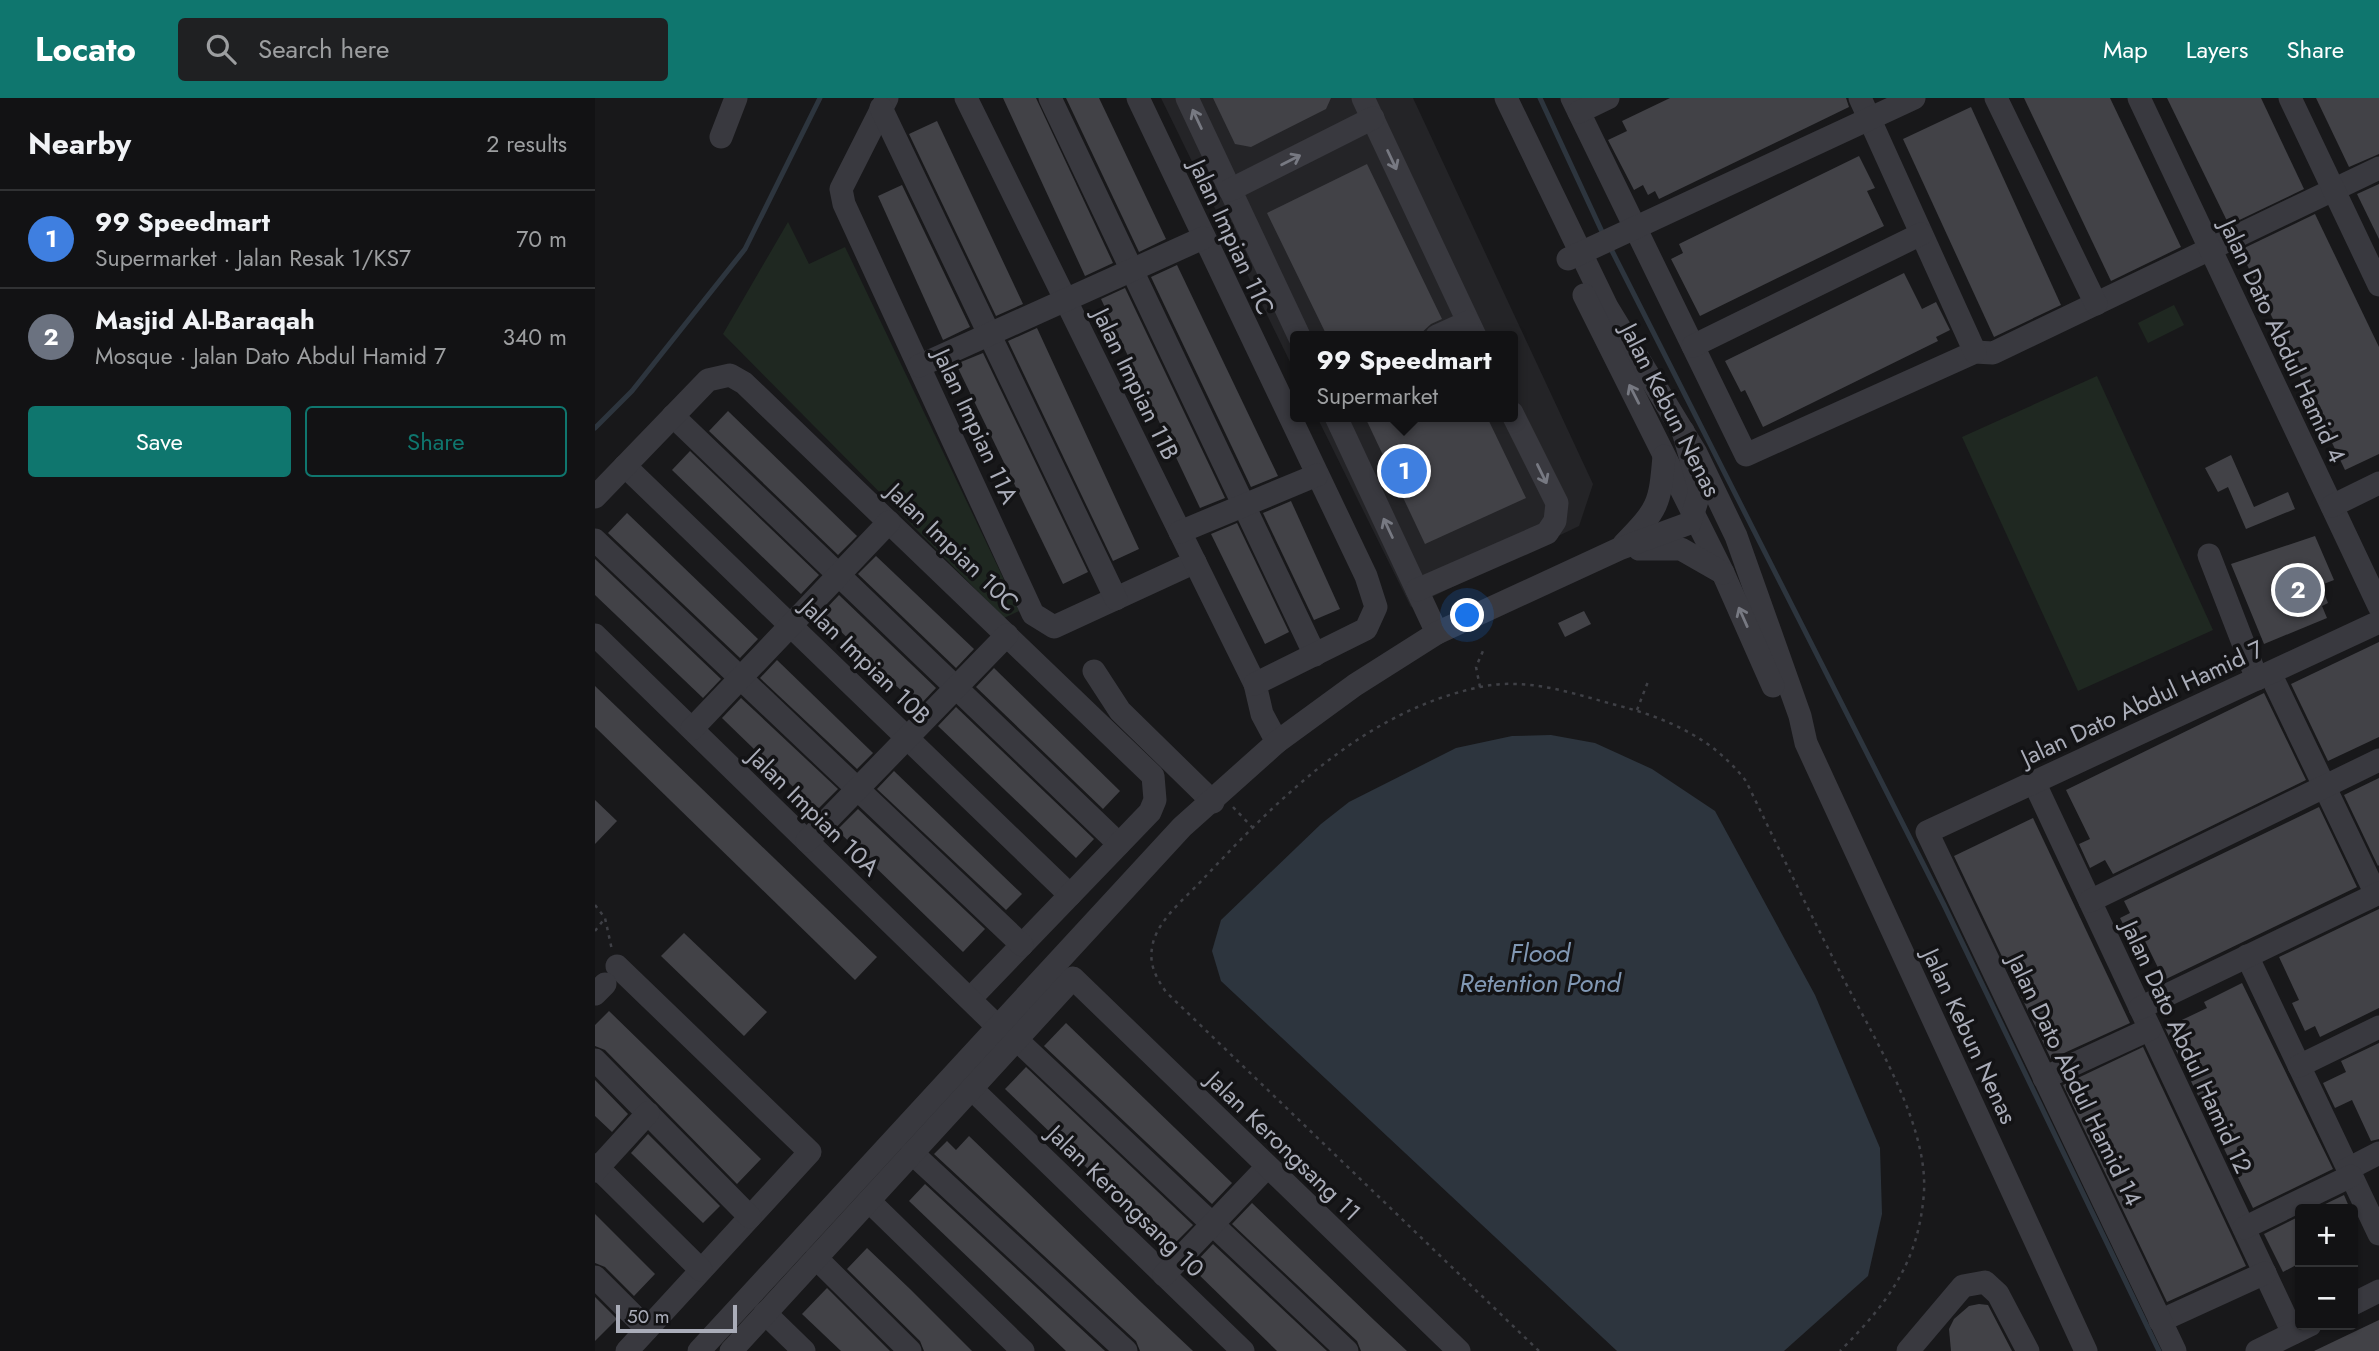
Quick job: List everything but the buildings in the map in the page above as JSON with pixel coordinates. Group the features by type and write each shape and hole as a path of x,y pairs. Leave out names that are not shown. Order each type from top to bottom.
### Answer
{"street":[{"path":"721,137 736,98"},
{"name":"Jalan Impian 11B","path":"966,98 1257,688 1275,708 1282,738"},
{"path":"1050,98 1315,655"},
{"name":"Jalan Impian 11C","path":"1138,98 1290,419"},
{"path":"1187,98 1297,331"},
{"name":"Jalan Kebun Nenas","path":"1493,98 1574,257 1664,455 1723,573 1788,719 1806,743"},
{"name":"Jalan Kebun Nenas","path":"1506,98 1569,229 1574,257 1592,278 1683,431 1736,536 1800,716 1806,743 2078,1349"},
{"path":"1608,98 1575,105 1746,455 1975,352 1993,354 2379,168"},
{"path":"1860,98 1975,352"},
{"path":"1574,257 1914,98"},
{"path":"1996,98 2096,304"},
{"name":"Jalan Dato Abdul Hamid 4","path":"2139,98 2379,606"},
{"path":"2291,98 2379,285"},
{"path":"884,103 989,334 1117,599"},
{"name":"Jalan Impian 11A","path":"884,103 841,189 844,204 1033,614 1054,627 1195,562"},
{"path":"1230,190 1368,108 1472,329"},
{"path":"1569,229 1591,244 1610,242"},
{"path":"1693,346 1921,234"},
{"path":"919,366 1203,238"},
{"path":"1592,278 1597,256 1610,242"},
{"name":"Jalan Impian 10C","path":"673,416 708,380 730,375 744,383 1007,635 1153,776 1155,800 1150,812 1119,844"},
{"path":"595,497 673,416 1119,844 970,999"},
{"name":"Jalan Impian 11C","path":"1257,688 1366,629 1376,607 1366,576 1292,422"},
{"path":"1338,422 1437,633"},
{"path":"1417,590 1547,533 1555,521 1557,503 1517,422"},
{"path":"699,1351 1182,827 1282,738 1437,633 1619,549 1686,525 1695,514 1700,491 1683,431"},
{"path":"1619,549 1646,522 1657,505 1664,455"},
{"name":"Jalan Impian 10B","path":"625,466 1070,895"},
{"path":"1180,532 1317,475"},
{"path":"2332,506 2379,483"},
{"path":"1695,514 1708,521 1723,536 1754,592"},
{"path":"692,729 889,522"},
{"path":"595,540 1022,945"},
{"path":"1619,549 1681,549 1723,573"},
{"path":"2140,1008 2377,894 2324,785 2263,676 2209,555"},
{"name":"Jalan Dato Abdul Hamid 7","path":"1927,832 2379,622"},
{"name":"Jalan Impian 10A","path":"595,635 997,1026"},
{"path":"807,841 1007,635"},
{"path":"1094,671 1120,711 1217,798"},
{"path":"2090,901 2379,760"},
{"name":"Jalan Dato Abdul Hamid 12","path":"2034,782 2243,1228 2265,1272 2295,1318"},
{"name":"Jalan Dato Abdul Hamid 14","path":"1927,832 2175,1351"},
{"path":"2247,956 2379,1234"},
{"name":"Jalan Kerongsang 11","path":"1017,1040 1073,978 1459,1351"},
{"path":"606,981 810,1152 627,1351"},
{"path":"2299,1066 2379,1027"},
{"path":"2044,1078 2150,1029"},
{"path":"731,1351 1017,1040 1347,1351"},
{"path":"595,1060 750,1217"},
{"name":"Jalan Kerongsang 10","path":"972,1089 1243,1351"},
{"path":"648,1113 596,1168 701,1270"},
{"path":"912,1153 1126,1351"},
{"path":"2243,1228 2350,1172 2379,1153"},
{"path":"1164,1275 1267,1167"},
{"path":"869,1201 1023,1351"},
{"path":"816,1258 910,1351"},
{"path":"2160,1321 2265,1272"},
{"path":"595,1277 647,1329"},
{"path":"1907,1351 1963,1286 1985,1282 1998,1294 2028,1351"},
{"path":"2358,1302 2379,1291"},
{"path":"765,1313 804,1351"},
{"path":"2257,1351 2300,1330"}],"path":[{"path":"1480,687 1476,667 1483,651"},
{"path":"1637,710 1649,679"},
{"path":"1539,1351 1166,992 1150,960 1158,928 1252,827 1331,757 1403,713 1480,687 1508,683 1545,686 1637,710 1677,725 1708,743 1732,762 1746,781 1896,1084 1914,1130 1923,1163 1924,1192 1916,1242 1906,1269 1874,1317 1840,1351"},
{"path":"1217,798 1252,827"},
{"path":"595,905 605,918 606,981"},
{"path":"595,931 605,918"}],"shaded area":[{"path":"1161,98 1413,98 1593,484 1579,526 1411,607 1319,422 1518,422 1518,331 1290,331 1290,362"},
{"path":"788,222 809,264 845,247 1019,611 1004,618 723,334"},
{"path":"2174,305 2184,325 2148,343 2138,323"},
{"path":"2097,376 2213,630 2078,691 1962,437"}],"water":[{"name":"Flood Retention Pond","path":"1551,735 1595,743 1652,769 1715,811 1815,995 1880,1148 1882,1214 1868,1276 1784,1351 1617,1351 1221,981 1212,951 1221,920 1321,824 1349,802 1456,748 1512,736"}],"waterway":[{"path":"595,428 632,391 745,249 820,98"},
{"path":"1540,98 1604,236"},
{"path":"1610,247 1944,905 2159,1351"}],"place":[{"name":"99 Speedmart","path":"1404,471"},
{"name":"Masjid Al-Baraqah","path":"2298,590"}]}
